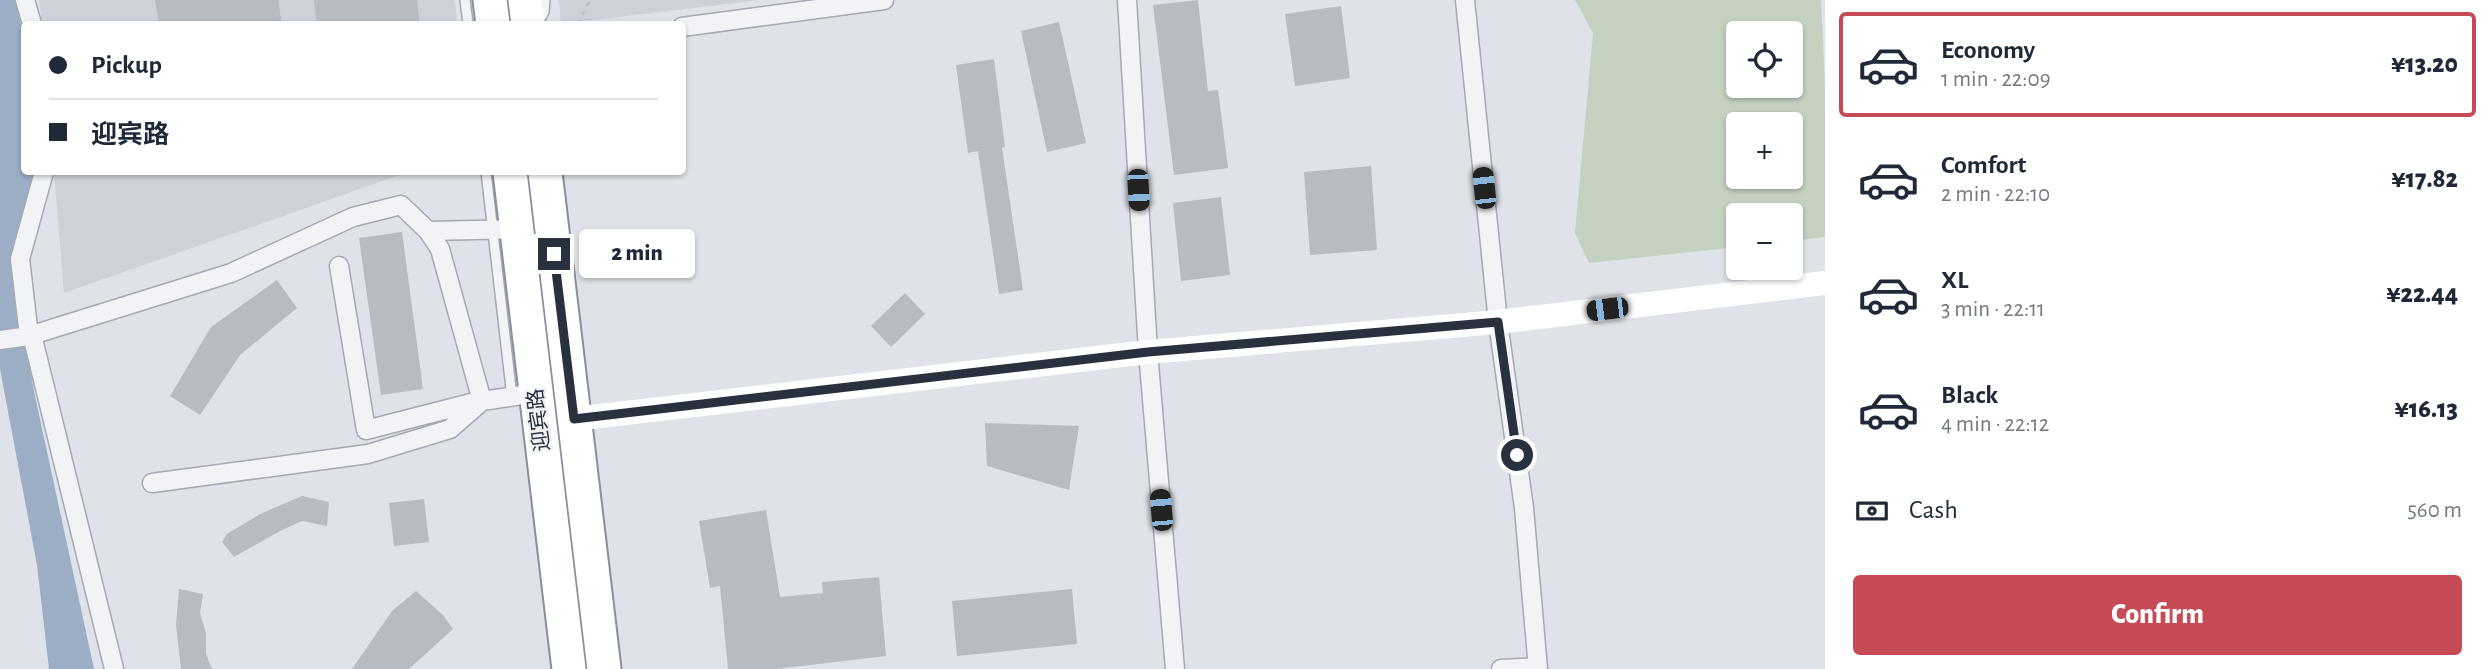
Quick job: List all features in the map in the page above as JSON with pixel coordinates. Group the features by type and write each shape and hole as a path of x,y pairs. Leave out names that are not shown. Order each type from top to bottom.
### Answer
{"highway":[{"path":"490,0 492,21"},
{"path":"525,0 527,21"},
{"name":"迎宾路","path":"510,175 505,230 524,395 569,669"},
{"name":"迎宾路","path":"545,175 604,669"}],"street":[{"path":"26,0 31,21"},
{"path":"686,26 884,0"},
{"path":"1127,0 1148,352 1175,669"},
{"path":"1465,0 1498,322 1524,508 1538,668 1501,669"},
{"path":"43,175 20,259 31,335 114,669"},
{"path":"0,340 31,335 231,273 353,217 401,205 428,231 440,249 482,401"},
{"path":"428,231 505,230"},
{"path":"339,266 368,454"},
{"path":"574,419 1148,352 1498,322 1825,283"},
{"path":"366,430 482,401 524,395"},
{"path":"152,483 368,454 450,429 482,401"}],"lane":[{"path":"465,0 468,21"},
{"path":"539,21 544,12 545,0"},
{"path":"487,175 505,230"}],"path":[{"path":"580,21 590,0"}],"shaded area":[{"path":"39,0 455,0 457,21 42,21"},
{"path":"559,0 759,0 586,21 561,21"},
{"path":"54,175 399,175 64,293"}],"green space":[{"path":"1575,0 1821,0 1825,85 1825,237 1803,240 1803,203 1726,203 1726,248 1589,263 1575,233 1593,33"}],"water":[{"path":"0,0 15,0 21,24 21,175 35,175 13,277 35,396 94,669 49,669 37,565 0,369"}],"building":[{"path":"155,0 278,0 282,21 158,21"},
{"path":"314,0 417,0 420,21 317,21"},
{"path":"1198,0 1208,91 1218,90 1228,168 1174,175 1153,5"},
{"path":"1341,6 1350,78 1295,86 1285,14"},
{"path":"1059,22 1086,143 1047,152 1021,31"},
{"path":"994,59 1005,147 1002,148 1023,290 999,294 978,151 968,153 956,65"},
{"path":"1371,166 1377,250 1310,255 1304,172"},
{"path":"1221,197 1230,275 1181,281 1173,203"},
{"path":"402,232 423,389 381,395 359,238"},
{"path":"277,280 297,308 240,355 200,415 170,396 211,327"},
{"path":"905,293 925,314 891,347 871,326"},
{"path":"985,423 1079,426 1069,490 987,466"},
{"path":"302,496 329,502 327,526 302,521 234,557 222,542 227,534 260,514"},
{"path":"424,499 429,542 394,546 389,503"},
{"path":"766,510 780,597 823,593 822,582 879,577 886,656 776,669 728,669 720,586 710,588 699,521"},
{"path":"179,589 203,594 200,613 206,633 206,654 212,669 181,669 176,625"},
{"path":"1072,589 1077,644 957,656 952,601"},
{"path":"416,591 443,615 453,629 409,669 352,669 392,611"}],"route":[{"path":"554,254 574,419 1148,352 1498,322 1517,455"}]}
